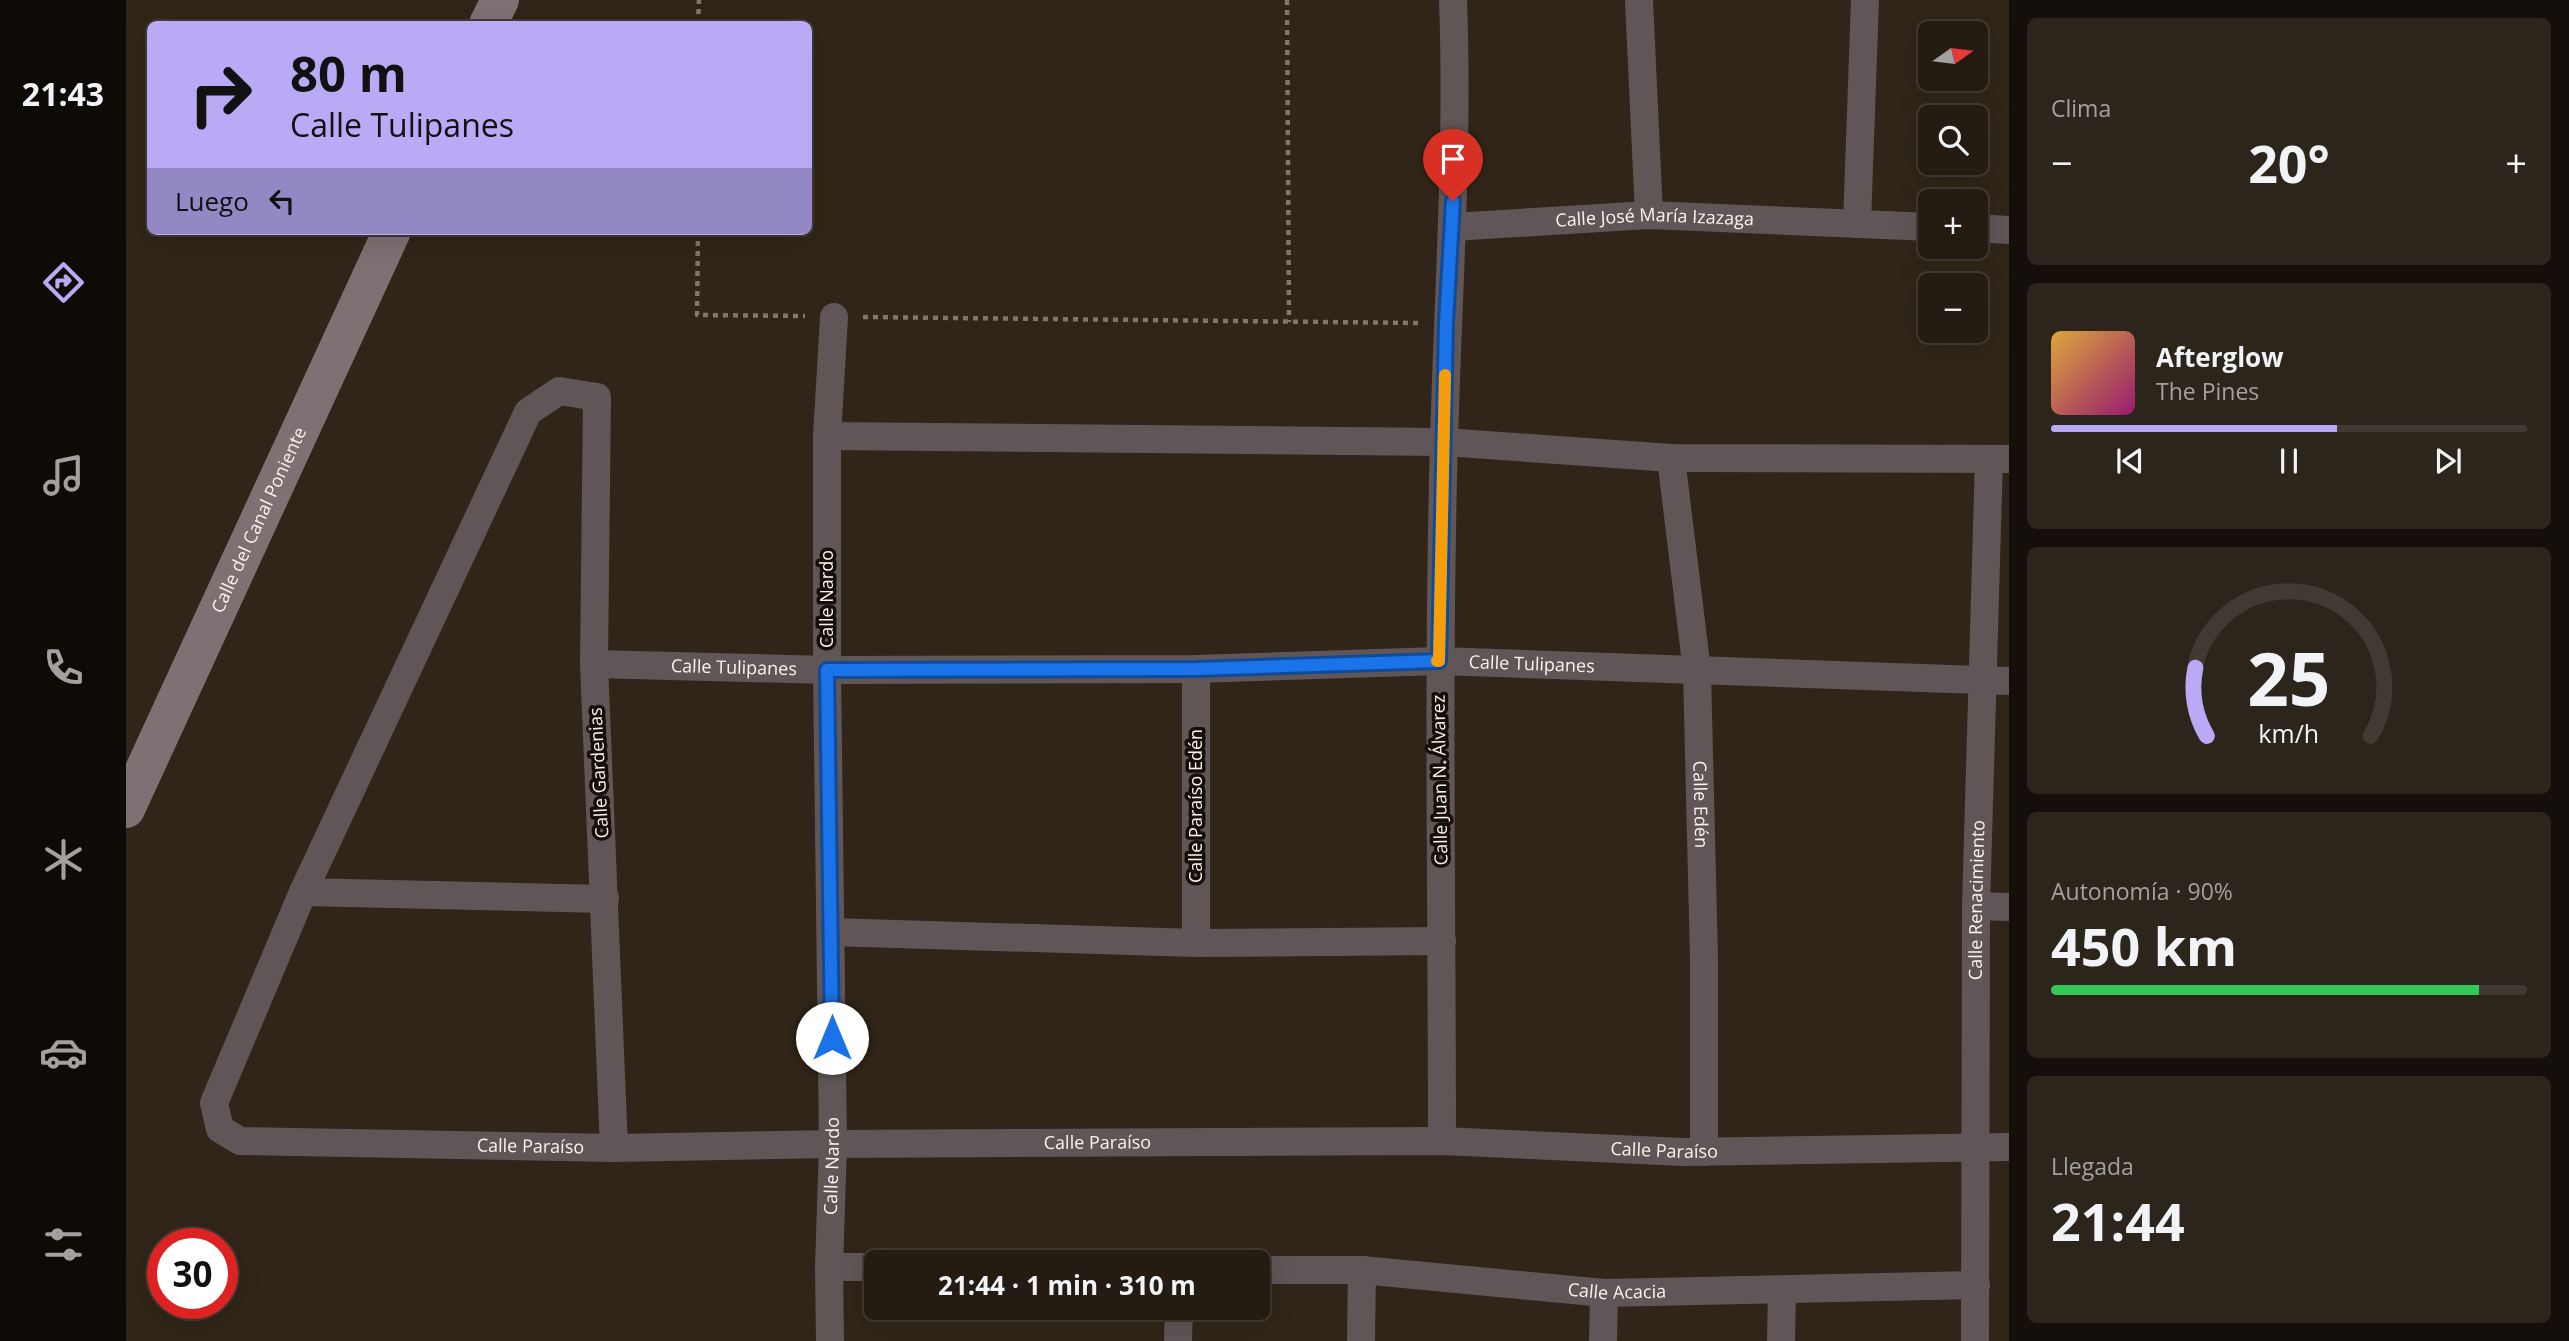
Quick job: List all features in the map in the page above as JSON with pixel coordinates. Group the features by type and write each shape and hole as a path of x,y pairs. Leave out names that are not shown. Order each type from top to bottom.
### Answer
{"main road":[{"path":"490,21 500,0"},
{"name":"Calle del Canal Poniente","path":"126,809 390,235"}],"street":[{"name":"Calle Juan N. Álvarez","path":"1442,1141 1439,661 1446,323 1452,227 1455,70 1453,0"},
{"path":"1639,0 1649,215"},
{"path":"1857,224 1865,0"},
{"name":"Calle José María Izazaga","path":"1452,227 1649,215 1918,227"},
{"path":"1988,229 2009,230"},
{"name":"Calle Nardo","path":"830,1341 832,1144 827,436 834,317"},
{"name":"Calle Gardenias","path":"303,892 528,412 559,391 597,397 594,664 614,1148"},
{"path":"827,436 1444,442 1671,458 1999,459"},
{"name":"Calle Edén","path":"1671,458 1697,671 1704,959 1704,1152"},
{"name":"Calle Renacimiento","path":"1975,1341 1976,906 1996,681 1999,459"},
{"name":"Calle Tulipanes","path":"594,664 827,670 1196,669 1439,661 1996,681"},
{"name":"Calle Paraíso Edén","path":"1196,669 1196,943"},
{"path":"303,892 604,899"},
{"name":"Calle Paraíso","path":"303,892 214,1103 220,1129 240,1141 614,1148 832,1144 1442,1141 1704,1152 2009,1147"},
{"path":"1976,906 2009,907"},
{"path":"831,932 1196,943 1442,941"},
{"path":"829,1267 864,1267"},
{"name":"Calle Acacia","path":"1270,1270 1363,1270 1604,1293 1976,1285"},
{"path":"1361,1341 1363,1270"},
{"path":"1781,1341 1782,1291"},
{"path":"1603,1341 1604,1293"},
{"path":"1178,1341 1179,1320"}],"path":[{"path":"698,21 699,0"},
{"path":"1287,0 1289,322"},
{"path":"698,235 697,315 1446,323"}],"slow traffic":[{"path":"1437,661 1445,375"}],"route":[{"path":"832,1038 827,670 1196,669 1439,661 1446,323 1453,201"}]}
